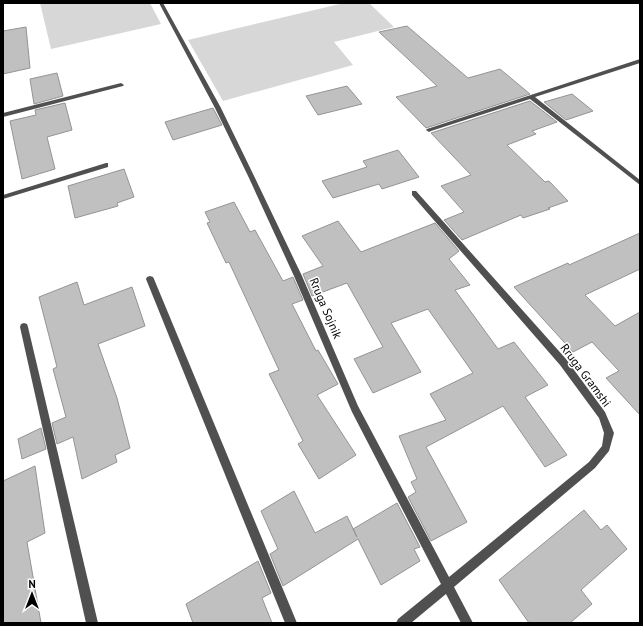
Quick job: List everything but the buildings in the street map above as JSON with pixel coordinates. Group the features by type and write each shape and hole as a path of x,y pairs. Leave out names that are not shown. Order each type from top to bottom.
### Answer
{"street":[{"name":"Rruga Sojnik","path":"161,3 218,108 252,178 298,276 355,409 448,584 467,623"},
{"path":"429,130 640,62"},
{"path":"3,116 121,85"},
{"path":"531,97 640,183"},
{"path":"3,196 106,165"},
{"name":"Rruga Gramshi","path":"402,623 592,465 606,448 609,433 602,415 563,362 414,193"},
{"path":"150,279 291,623"},
{"path":"24,327 92,623"}],"shaded area":[{"path":"40,3 150,3 161,24 51,49"},
{"path":"344,3 369,3 394,27 334,42 353,65 223,101 188,40"}]}
